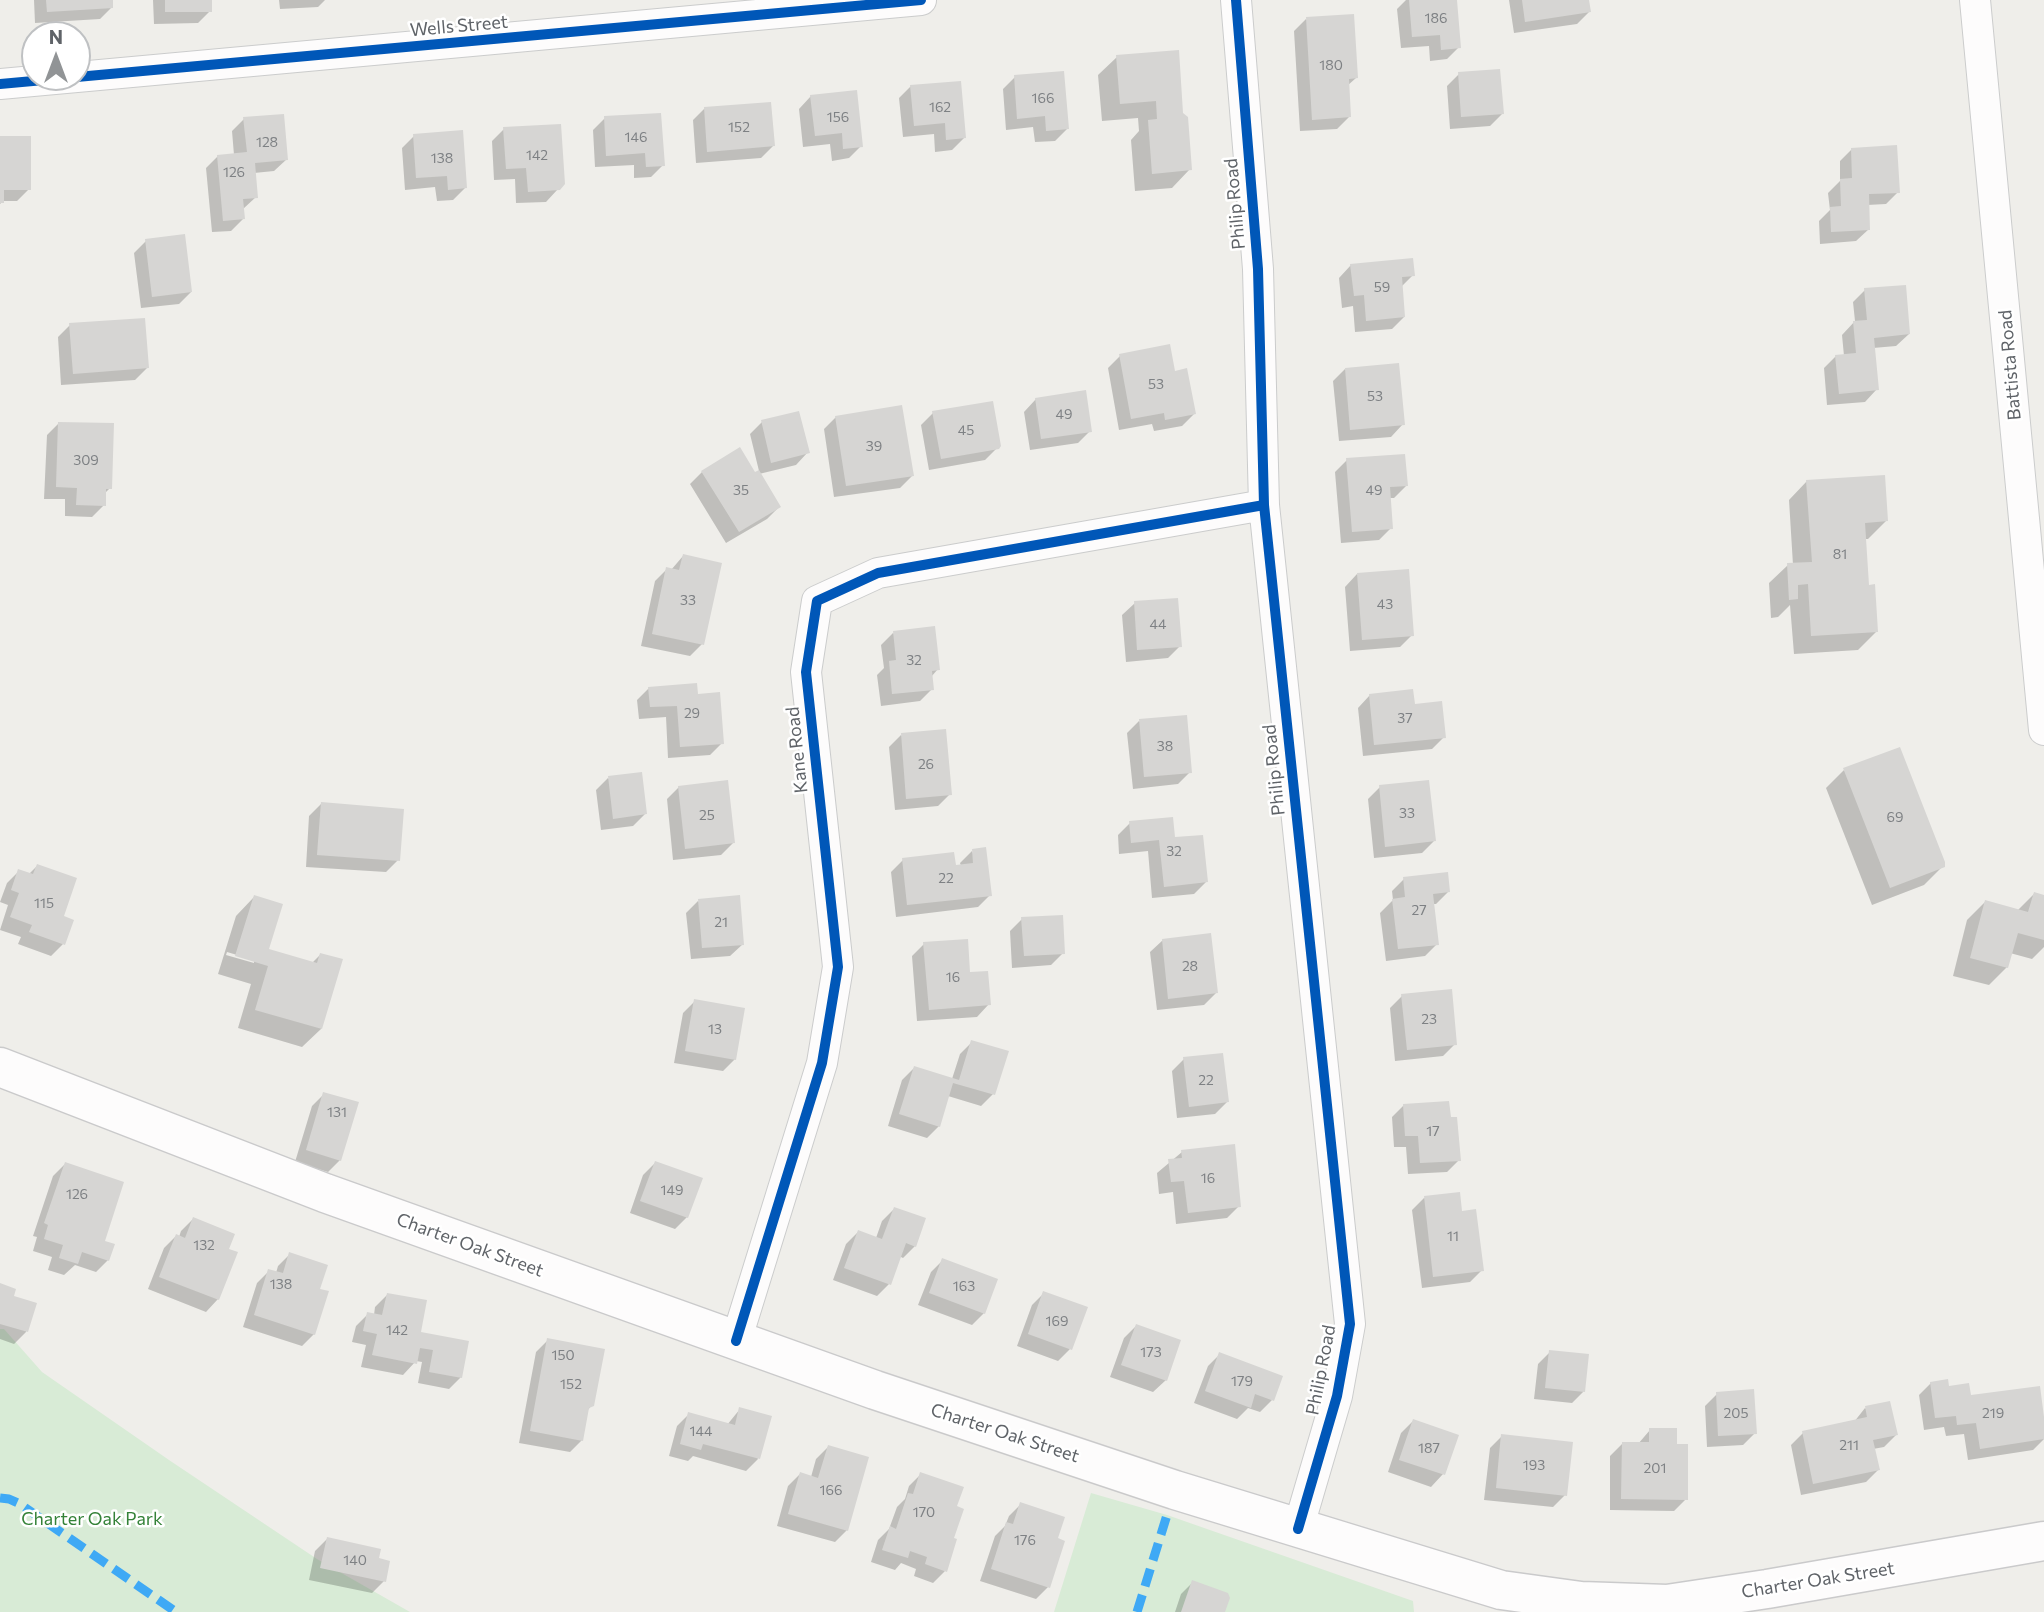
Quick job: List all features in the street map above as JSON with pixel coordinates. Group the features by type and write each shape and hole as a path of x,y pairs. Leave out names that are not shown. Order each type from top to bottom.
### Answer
{"main road":[{"name":"Charter Oak Street","path":"0,1067 325,1193 875,1390 1298,1529 1501,1590 1581,1601 1667,1604 2044,1541"}],"street":[{"name":"Wells Street","path":"0,84 921,0"},
{"name":"Philip Road","path":"1236,0 1258,269 1264,505 1350,1324 1337,1396 1298,1529"},
{"name":"Battista Road","path":"1975,0 2044,730"},
{"name":"Kane Road","path":"736,1341 822,1063 838,967 806,672 817,601 878,573 1264,505"}],"green space":[{"name":"Charter Oak Park","path":"0,1329 4,1329 42,1372 169,1460 317,1559 410,1612 0,1612"},
{"path":"1091,1493 1167,1515 1413,1601 1414,1612 1054,1612"}],"building":[{"path":"46,0 113,0 113,8 47,12"},
{"path":"165,0 212,0 212,12 165,12"},
{"path":"1409,0 1457,0 1461,48 1441,50 1440,35 1412,37"},
{"path":"1522,0 1589,0 1591,12 1525,22"},
{"path":"1354,14 1358,78 1349,79 1351,117 1312,120 1306,17"},
{"path":"1179,50 1183,113 1188,117 1192,170 1152,174 1148,120 1157,119 1156,101 1120,104 1116,55"},
{"path":"1500,69 1504,114 1461,117 1458,72"},
{"path":"1064,71 1069,129 1046,131 1045,116 1017,119 1014,75"},
{"path":"961,81 966,138 946,140 945,123 914,126 910,85"},
{"path":"857,90 863,147 843,149 842,133 815,136 810,95"},
{"path":"771,102 775,146 707,152 704,107"},
{"path":"661,113 665,166 646,167 645,153 606,156 604,116"},
{"path":"284,114 288,160 255,163 258,198 243,199 245,219 223,221 217,155 247,152 243,117"},
{"path":"561,124 565,184 560,190 528,192 526,168 506,169 503,127"},
{"path":"463,130 467,188 448,190 447,176 416,178 413,134"},
{"path":"0,136 31,136 31,190 4,190 4,203 0,203"},
{"path":"1897,145 1900,193 1869,194 1870,230 1831,232 1830,207 1841,206 1840,179 1852,178 1851,148"},
{"path":"185,234 192,292 152,297 145,239"},
{"path":"1413,258 1415,276 1402,277 1405,317 1366,321 1364,295 1354,296 1350,264"},
{"path":"1906,285 1910,334 1874,338 1879,390 1839,394 1835,355 1856,353 1853,321 1867,320 1864,288"},
{"path":"145,318 149,368 73,374 69,323"},
{"path":"1170,344 1175,371 1187,368 1196,414 1165,420 1164,413 1131,419 1119,354"},
{"path":"1399,363 1405,425 1350,430 1345,368"},
{"path":"1086,390 1092,432 1041,439 1035,398"},
{"path":"993,401 1001,446 999,449 941,459 932,411"},
{"path":"902,405 914,476 846,486 835,416"},
{"path":"799,411 810,453 771,463 761,420"},
{"path":"58,422 114,423 112,489 106,489 106,506 76,505 77,488 56,487"},
{"path":"740,447 755,472 759,470 781,507 739,532 701,471"},
{"path":"1405,454 1408,486 1390,487 1393,529 1352,532 1346,458"},
{"path":"1885,475 1888,521 1865,523 1869,585 1875,584 1878,632 1811,636 1808,584 1798,585 1798,599 1789,600 1787,563 1812,562 1806,480"},
{"path":"683,554 722,563 704,645 652,634 666,567 679,570"},
{"path":"1409,569 1414,636 1362,640 1357,573"},
{"path":"1178,598 1182,647 1137,650 1134,601"},
{"path":"935,626 940,670 932,671 934,690 892,694 889,661 896,660 893,631"},
{"path":"697,683 698,694 720,692 724,744 680,747 677,706 650,707 648,687"},
{"path":"1413,689 1415,704 1442,701 1446,738 1374,745 1369,694"},
{"path":"1187,715 1192,773 1144,777 1139,719"},
{"path":"946,729 952,795 906,799 901,733"},
{"path":"1900,747 1945,867 1890,888 1843,768"},
{"path":"642,772 647,814 613,819 608,776"},
{"path":"728,780 735,843 685,849 678,786"},
{"path":"1429,780 1436,841 1385,847 1379,785"},
{"path":"321,802 404,809 400,861 317,855"},
{"path":"1173,817 1175,837 1203,835 1208,882 1164,887 1159,840 1131,843 1129,821"},
{"path":"986,847 992,896 907,905 902,858 954,852 956,865 973,863 972,849"},
{"path":"37,864 77,878 64,916 74,920 65,945 29,932 32,925 10,917 19,893 11,890 18,869 33,874"},
{"path":"1448,872 1450,892 1433,894 1439,945 1398,949 1392,899 1405,897 1403,877"},
{"path":"2034,892 2044,895 2044,940 2018,933 2008,968 1970,958 1985,900 2028,912"},
{"path":"254,895 283,904 269,949 317,963 320,953 343,959 322,1029 255,1010 268,966 235,956"},
{"path":"740,895 744,945 702,948 698,899"},
{"path":"1063,915 1065,954 1024,956 1021,917"},
{"path":"1211,933 1218,993 1168,999 1162,939"},
{"path":"968,939 970,972 988,971 991,1005 929,1010 923,942"},
{"path":"1452,989 1457,1045 1407,1050 1401,994"},
{"path":"694,999 745,1008 736,1060 685,1051"},
{"path":"971,1040 1009,1051 995,1095 953,1083 940,1127 899,1114 914,1066 959,1080"},
{"path":"1223,1053 1229,1102 1189,1107 1183,1057"},
{"path":"323,1092 359,1102 341,1161 306,1150"},
{"path":"1449,1101 1451,1117 1457,1117 1461,1161 1420,1163 1418,1136 1405,1136 1403,1104"},
{"path":"1235,1144 1241,1207 1188,1213 1184,1181 1171,1182 1168,1159 1182,1158 1181,1150"},
{"path":"655,1161 703,1178 688,1218 640,1201"},
{"path":"65,1162 124,1182 105,1241 115,1244 109,1261 82,1252 78,1264 59,1258 63,1245 44,1239 48,1225 44,1223"},
{"path":"1460,1192 1462,1211 1476,1209 1484,1271 1433,1277 1424,1196"},
{"path":"894,1207 926,1218 916,1247 906,1243 891,1285 844,1268 858,1230 882,1239"},
{"path":"193,1217 235,1234 229,1249 238,1252 219,1300 159,1277 176,1234 185,1238"},
{"path":"289,1252 328,1265 320,1289 329,1291 315,1335 254,1315 268,1269 283,1273"},
{"path":"942,1258 998,1279 985,1314 929,1293"},
{"path":"0,1283 16,1289 14,1296 37,1303 28,1332 0,1324"},
{"path":"1043,1291 1088,1307 1072,1350 1028,1334"},
{"path":"387,1293 427,1300 421,1332 469,1341 462,1378 429,1372 433,1350 420,1348 417,1364 372,1355 377,1334 363,1331 367,1312 382,1315"},
{"path":"1136,1324 1181,1340 1167,1381 1121,1365"},
{"path":"547,1338 605,1349 594,1406 589,1408 583,1441 530,1431"},
{"path":"1549,1350 1589,1354 1585,1392 1545,1388"},
{"path":"1219,1352 1283,1376 1274,1401 1255,1394 1251,1408 1205,1391"},
{"path":"1948,1379 1949,1386 1969,1383 1971,1395 2040,1386 2044,1439 1980,1449 1976,1423 1957,1425 1956,1416 1935,1418 1930,1382"},
{"path":"1754,1389 1757,1434 1718,1436 1716,1392"},
{"path":"1890,1401 1898,1435 1873,1440 1880,1470 1813,1484 1802,1431 1867,1417 1865,1406"},
{"path":"739,1407 772,1416 760,1459 703,1444 701,1450 680,1444 688,1412 735,1425"},
{"path":"1413,1419 1459,1435 1445,1475 1399,1460"},
{"path":"1649,1428 1677,1428 1677,1444 1688,1444 1688,1500 1621,1499 1622,1442 1649,1442"},
{"path":"1501,1434 1573,1442 1567,1496 1496,1488"},
{"path":"828,1445 869,1457 848,1531 788,1514 800,1472 818,1478"},
{"path":"920,1472 964,1487 957,1506 964,1509 947,1572 925,1564 927,1557 910,1551 908,1558 882,1550 890,1526 896,1529 908,1493 913,1494"},
{"path":"1020,1502 1065,1517 1058,1538 1065,1541 1050,1588 991,1569 1006,1522 1013,1524"},
{"path":"327,1537 381,1549 379,1558 390,1561 386,1582 320,1568"},
{"path":"1192,1580 1228,1593 1230,1598 1225,1612 1181,1612"}],"marked path":[{"path":"0,1498 20,1504 176,1612"},
{"path":"1137,1612 1167,1515"}],"cycle path":[{"path":"0,84 921,0"},
{"path":"1236,0 1258,269 1264,505 1350,1324 1337,1396 1298,1529"},
{"path":"736,1341 822,1063 838,967 806,672 817,601 878,573 1264,505"}]}
